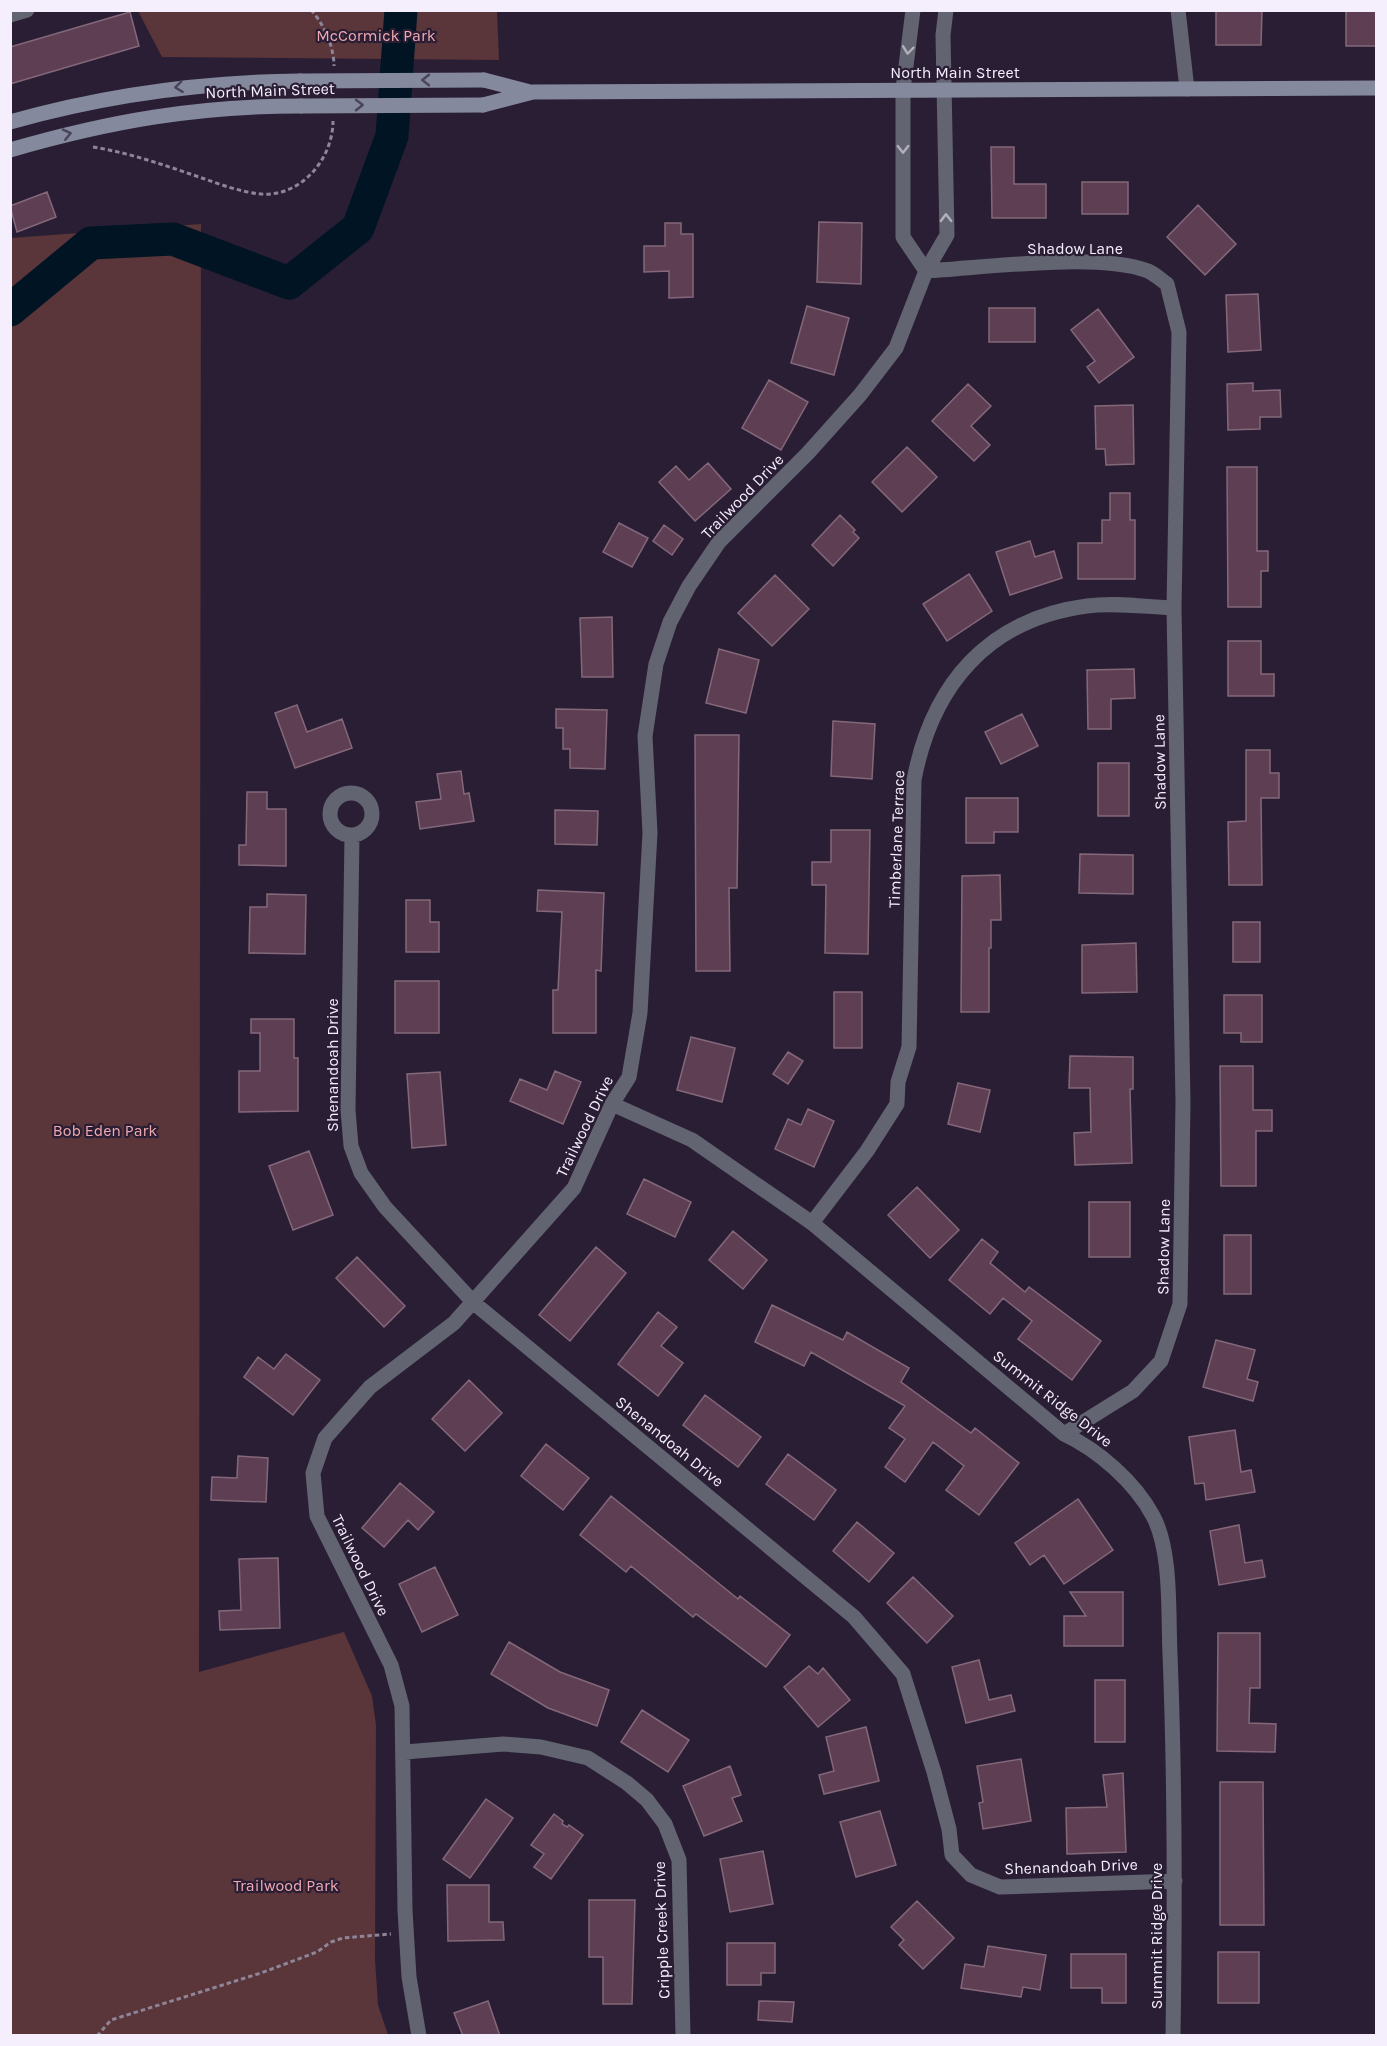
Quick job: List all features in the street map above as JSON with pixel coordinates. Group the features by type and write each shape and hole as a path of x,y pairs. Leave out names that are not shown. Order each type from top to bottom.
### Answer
{"main road":[{"name":"North Main Street","path":"10,122 70,105 122,95 207,84 300,81 484,80 533,92 1377,88"},
{"name":"North Main Street","path":"10,150 62,135 174,112 237,106 483,105 533,92"}],"street":[{"path":"10,15 27,10"},
{"path":"914,10 903,90 903,237 926,271"},
{"name":"Trailwood Drive","path":"419,2036 409,1977 406,1932 405,1752 402,1706 391,1665 317,1516 313,1473 325,1438 370,1386 454,1323 574,1188 612,1104 629,1077 640,1013 650,833 645,736 656,664 670,622 689,586 719,542 808,453 860,395 896,348 926,271 947,235 943,35 946,10"},
{"path":"1178,10 1187,89"},
{"name":"Shadow Lane","path":"926,271 1093,263 1132,267 1150,272 1167,284 1179,332 1174,608 1183,1102 1183,1274 1180,1304 1161,1361 1133,1391 1064,1434"},
{"name":"Timberlane Terrace","path":"812,1223 867,1151 897,1104 898,1082 909,1047 914,780 920,751 952,680 973,658 1009,631 1036,617 1089,605 1174,608"},
{"name":"Shenandoah Drive","path":"352,835 348,1110 351,1146 361,1173 385,1208 474,1303 854,1617 903,1674 934,1772 949,1829 952,1855 971,1875 1000,1887 1175,1881"},
{"name":"Summit Ridge Drive","path":"612,1104 692,1140 812,1223 1064,1434 1090,1447 1131,1487 1153,1515 1162,1541 1168,1593 1172,1697 1175,1881 1173,2036"},
{"name":"Cripple Creek Drive","path":"405,1752 503,1744 541,1747 588,1758 646,1800 665,1824 679,1860 683,2036"}],"path":[{"path":"311,10 318,18 331,46 334,71"},
{"path":"84,145 126,152 230,187 262,194 284,192 307,180 327,154 333,117"},
{"path":"97,2036 111,2020 261,1973 317,1952 331,1942 343,1938 406,1932"}],"green space":[{"name":"McCormick Park","path":"138,11 497,11 499,60 162,57"},
{"name":"Bob Eden Park","path":"201,224 199,1672 344,1632 372,1696 376,1725 375,1959 378,2005 388,2035 11,2035 11,238"}],"building":[{"path":"1216,10 1262,10 1261,45 1216,45"},
{"path":"1346,10 1377,10 1377,46 1346,46"},
{"path":"130,12 139,46 10,84 10,47"},
{"path":"991,147 1014,147 1014,184 1046,184 1046,218 992,218"},
{"path":"1082,182 1128,182 1128,214 1082,214"},
{"path":"47,192 56,217 17,232 10,206"},
{"path":"1198,205 1236,244 1205,275 1167,237"},
{"path":"819,222 862,223 861,284 817,282"},
{"path":"665,223 681,223 681,234 693,234 693,297 669,298 669,271 644,272 644,246 665,246"},
{"path":"1258,294 1261,350 1228,352 1226,295"},
{"path":"807,306 849,318 834,375 791,363"},
{"path":"989,308 1035,308 1035,342 989,342"},
{"path":"1098,309 1134,357 1099,383 1087,367 1095,361 1071,330"},
{"path":"769,380 808,402 781,450 742,428"},
{"path":"1253,383 1253,391 1280,390 1281,417 1260,417 1260,429 1228,430 1227,384"},
{"path":"968,384 991,406 971,426 990,445 974,461 932,421"},
{"path":"1133,405 1134,464 1106,465 1105,449 1096,449 1095,406"},
{"path":"907,447 937,477 902,512 872,482"},
{"path":"708,463 731,489 695,521 659,482 676,466 689,480"},
{"path":"1227,467 1257,467 1257,551 1268,551 1268,571 1261,571 1261,607 1228,607"},
{"path":"1110,493 1130,493 1130,520 1135,520 1135,579 1078,579 1078,543 1102,543 1102,520 1110,520"},
{"path":"840,515 855,530 853,532 859,538 833,566 812,545"},
{"path":"619,523 648,538 632,567 603,552"},
{"path":"664,525 683,539 672,555 653,541"},
{"path":"1030,541 1035,557 1054,551 1062,578 1010,595 996,552"},
{"path":"969,574 992,611 947,641 923,604"},
{"path":"775,575 809,609 772,646 738,613"},
{"path":"612,617 613,677 582,677 580,618"},
{"path":"1228,641 1261,641 1261,674 1274,674 1274,696 1228,696"},
{"path":"719,649 759,660 746,713 706,703"},
{"path":"1134,669 1135,698 1111,699 1111,729 1088,729 1087,670"},
{"path":"297,705 307,732 342,719 352,748 295,768 275,713"},
{"path":"556,709 607,710 605,769 570,768 570,749 563,749 563,728 556,728"},
{"path":"1022,714 1038,746 1001,764 985,732"},
{"path":"833,721 875,724 872,779 831,776"},
{"path":"695,735 739,735 737,888 729,888 730,971 696,971"},
{"path":"1246,750 1270,750 1270,773 1279,773 1279,798 1261,798 1262,885 1229,885 1228,822 1246,821"},
{"path":"1098,763 1129,763 1129,816 1098,816"},
{"path":"461,771 464,794 469,793 474,821 420,829 416,802 441,799 437,774"},
{"path":"247,792 267,792 267,809 286,809 286,866 239,865 239,845 246,845"},
{"path":"966,798 1018,798 1018,832 994,832 994,843 966,843"},
{"path":"555,810 598,811 597,845 555,844"},
{"path":"831,830 870,830 868,954 825,953 826,885 812,885 812,862 831,862"},
{"path":"1080,854 1133,855 1133,894 1079,893"},
{"path":"1000,875 1001,920 991,920 989,1012 961,1012 962,876"},
{"path":"538,890 604,893 601,971 596,970 596,1033 553,1033 553,990 558,990 562,912 537,911"},
{"path":"267,894 306,895 305,954 249,953 250,907 267,907"},
{"path":"406,900 430,900 430,922 439,922 439,952 406,952"},
{"path":"1233,922 1260,922 1260,962 1233,962"},
{"path":"1136,943 1137,992 1082,993 1082,945"},
{"path":"395,981 439,981 439,1033 395,1033"},
{"path":"834,992 862,992 862,1048 834,1048"},
{"path":"1224,995 1262,995 1262,1042 1241,1042 1241,1033 1224,1033"},
{"path":"251,1019 294,1019 294,1058 298,1058 298,1111 239,1112 239,1071 260,1071 260,1033 251,1033"},
{"path":"691,1037 735,1048 722,1102 677,1090"},
{"path":"788,1052 803,1061 788,1084 773,1074"},
{"path":"1070,1056 1133,1057 1133,1089 1130,1089 1132,1163 1075,1165 1074,1133 1091,1132 1090,1088 1069,1088"},
{"path":"1220,1066 1253,1066 1253,1110 1272,1110 1272,1131 1256,1131 1256,1186 1221,1186"},
{"path":"555,1071 581,1082 563,1124 510,1101 520,1079 547,1090"},
{"path":"440,1072 446,1145 412,1148 407,1074"},
{"path":"958,1083 990,1090 980,1132 948,1124"},
{"path":"808,1109 834,1121 814,1167 775,1149 788,1119 801,1125"},
{"path":"309,1151 333,1215 293,1230 269,1166"},
{"path":"644,1179 691,1202 675,1237 627,1214"},
{"path":"917,1187 959,1230 930,1258 888,1215"},
{"path":"1089,1202 1130,1202 1130,1257 1089,1257"},
{"path":"733,1231 767,1260 743,1289 709,1260"},
{"path":"1224,1235 1251,1235 1251,1294 1224,1294"},
{"path":"982,1239 998,1252 990,1263 1025,1292 1029,1287 1101,1341 1072,1380 1018,1339 1032,1321 1003,1298 990,1314 949,1280"},
{"path":"596,1247 626,1273 570,1341 539,1315"},
{"path":"357,1257 405,1306 384,1327 336,1278"},
{"path":"772,1305 843,1340 847,1332 909,1368 901,1382 971,1433 975,1428 1019,1463 979,1515 946,1490 964,1466 933,1442 905,1482 885,1467 905,1439 889,1428 905,1406 811,1352 804,1366 755,1342"},
{"path":"658,1312 677,1327 661,1346 683,1363 658,1396 618,1364"},
{"path":"1216,1340 1255,1350 1247,1379 1258,1382 1253,1401 1203,1387"},
{"path":"286,1354 320,1380 293,1415 244,1377 258,1357 274,1369"},
{"path":"469,1380 502,1413 465,1451 432,1419"},
{"path":"705,1395 761,1437 738,1467 683,1425"},
{"path":"1235,1430 1241,1472 1251,1470 1255,1492 1206,1500 1204,1483 1195,1484 1189,1437"},
{"path":"546,1444 589,1478 563,1510 521,1476"},
{"path":"788,1454 836,1490 814,1520 766,1484"},
{"path":"238,1456 268,1458 266,1502 211,1500 212,1477 237,1478"},
{"path":"400,1483 434,1512 418,1530 408,1520 384,1547 362,1528"},
{"path":"611,1496 738,1599 740,1596 790,1635 766,1667 696,1614 693,1617 631,1566 626,1572 580,1535"},
{"path":"1078,1499 1113,1550 1064,1584 1044,1555 1030,1565 1015,1543"},
{"path":"857,1522 894,1553 869,1582 833,1551"},
{"path":"1239,1525 1245,1563 1262,1560 1265,1577 1219,1585 1210,1531"},
{"path":"278,1558 280,1628 220,1630 219,1611 241,1610 239,1559"},
{"path":"435,1567 458,1615 422,1632 399,1584"},
{"path":"913,1577 953,1616 927,1643 887,1603"},
{"path":"1070,1592 1123,1592 1123,1646 1064,1646 1064,1616 1086,1616"},
{"path":"1218,1633 1260,1633 1260,1688 1250,1688 1249,1723 1276,1724 1275,1752 1217,1751"},
{"path":"509,1642 560,1672 609,1690 597,1726 548,1708 491,1674"},
{"path":"979,1660 989,1700 1011,1695 1015,1711 966,1723 952,1667"},
{"path":"809,1666 818,1674 823,1668 850,1700 818,1727 784,1687"},
{"path":"1095,1680 1125,1680 1125,1742 1095,1742"},
{"path":"642,1710 689,1740 668,1772 621,1742"},
{"path":"866,1727 879,1781 824,1794 819,1775 834,1771 826,1737"},
{"path":"1021,1759 1031,1821 983,1829 979,1803 983,1802 977,1766"},
{"path":"730,1766 741,1795 732,1798 742,1821 704,1836 683,1786"},
{"path":"1123,1773 1126,1852 1067,1854 1066,1808 1107,1807 1103,1775"},
{"path":"1220,1782 1263,1782 1264,1925 1220,1925"},
{"path":"486,1799 513,1818 470,1878 443,1859"},
{"path":"880,1811 896,1865 856,1877 840,1822"},
{"path":"554,1814 563,1821 562,1824 567,1827 569,1825 583,1835 551,1879 534,1867 544,1854 531,1845"},
{"path":"763,1851 773,1904 730,1912 720,1859"},
{"path":"447,1885 489,1885 489,1922 503,1922 504,1940 448,1941"},
{"path":"589,1900 635,1900 632,2004 603,2004 603,1957 589,1957"},
{"path":"917,1901 954,1938 923,1969 899,1945 904,1940 891,1927"},
{"path":"727,1943 775,1943 775,1973 761,1973 761,1985 727,1985"},
{"path":"988,1946 1046,1955 1040,1990 1023,1987 1021,1997 961,1988 965,1964 984,1967"},
{"path":"1218,1952 1259,1952 1259,2003 1218,2003"},
{"path":"1071,1954 1126,1954 1126,2003 1102,2003 1102,1988 1071,1988"},
{"path":"488,2001 500,2036 463,2036 454,2013"},
{"path":"759,2001 794,2002 792,2022 758,2020"}],"waterway":[{"path":"10,310 91,243 173,239 289,283 358,228 392,136 401,10"}],"park label":[{"name":"Trailwood Park","path":"286,1885"}]}
